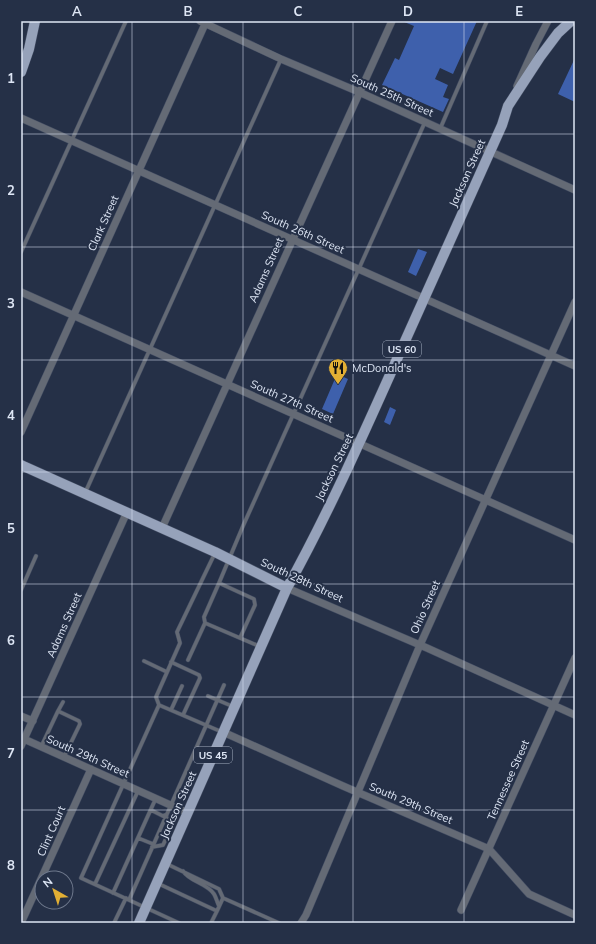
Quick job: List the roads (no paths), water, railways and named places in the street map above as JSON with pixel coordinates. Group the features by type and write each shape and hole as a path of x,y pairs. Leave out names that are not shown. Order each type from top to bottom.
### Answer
{"main road":[{"path":"21,72 29,49 35,21"},
{"name":"US 60","path":"508,106 540,57 558,33 571,21"},
{"name":"Jackson Street","path":"139,923 260,647 287,588 306,554 359,443 502,125 508,106"},
{"name":"South 28th Street","path":"21,465 215,552 287,588"}],"street":[{"name":"Adams Street","path":"162,528 392,21"},
{"name":"Jackson Street","path":"508,106 548,21"},
{"name":"South 25th Street","path":"203,22 281,59 359,92 575,190"},
{"name":"Clark Street","path":"21,432 139,171 203,22"},
{"name":"South 26th Street","path":"21,118 575,366"},
{"name":"South 27th Street","path":"21,292 575,540"},
{"name":"Ohio Street","path":"302,923 420,645 575,302"},
{"name":"Adams Street","path":"23,743 127,512"},
{"name":"South 28th Street","path":"287,588 420,645 575,715"},
{"name":"Tennessee Street","path":"461,910 575,658"},
{"path":"21,716 33,721"},
{"name":"South 29th Street","path":"223,732 357,793 489,849 529,894 575,915"},
{"name":"South 29th Street","path":"23,743 41,747 188,813"},
{"name":"Clint Court","path":"21,923 23,911 91,769"}],"lane":[{"path":"21,252 126,21"},
{"path":"440,129 487,21"},
{"path":"85,493 281,59"},
{"path":"188,660 204,624 204,617 229,559 425,122"},
{"path":"179,923 81,878 122,783 159,705 156,697 180,643 177,632 215,552"},
{"path":"21,590 36,556"},
{"path":"219,583 254,599 256,605 240,638"},
{"path":"204,624 260,647"},
{"path":"144,662 167,672"},
{"path":"171,662 188,672 199,675 200,678 197,691 183,715"},
{"path":"114,923 128,899 224,684"},
{"path":"171,710 182,686"},
{"path":"208,696 234,707"},
{"path":"41,747 62,702"},
{"path":"159,705 223,732"},
{"path":"58,711 79,721 80,724 64,757"},
{"path":"95,884 138,790"},
{"path":"113,893 138,838 144,829 146,820 156,798"},
{"path":"138,838 152,846 163,845 172,826 165,816 151,810"},
{"path":"146,820 151,821"},
{"path":"165,863 183,870 219,888 223,898 279,923"},
{"path":"183,870 187,877 205,886 214,893 219,906"},
{"path":"156,883 217,911"},
{"path":"211,923 223,898"}],"place":[{"name":"McDonald's","path":"338,385"}]}
